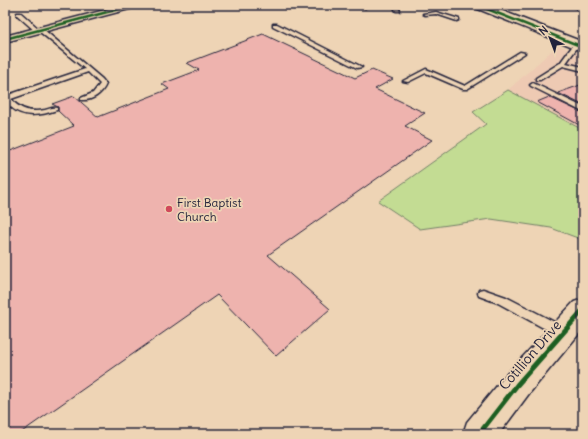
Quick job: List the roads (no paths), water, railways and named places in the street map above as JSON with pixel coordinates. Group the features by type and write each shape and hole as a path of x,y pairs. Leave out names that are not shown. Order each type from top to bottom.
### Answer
{"street":[{"path":"5,39 134,5"},
{"path":"477,5 580,46"},
{"path":"575,5 583,8"},
{"name":"Cotillion Drive","path":"479,434 517,385 583,310"}],"lane":[{"path":"394,5 398,10"},
{"path":"425,14 436,13 457,20"},
{"path":"19,14 100,80 103,84 100,90 94,95 83,99"},
{"path":"275,25 359,67"},
{"path":"538,79 562,64 580,46"},
{"path":"406,81 426,71 465,88 522,53"},
{"path":"562,64 583,69"},
{"path":"55,109 47,112 32,114 18,111 11,106 5,98 89,70"},
{"path":"533,85 583,110"},
{"path":"483,293 502,300 563,332"}],"place":[{"name":"First Baptist Church","path":"169,209"}]}
